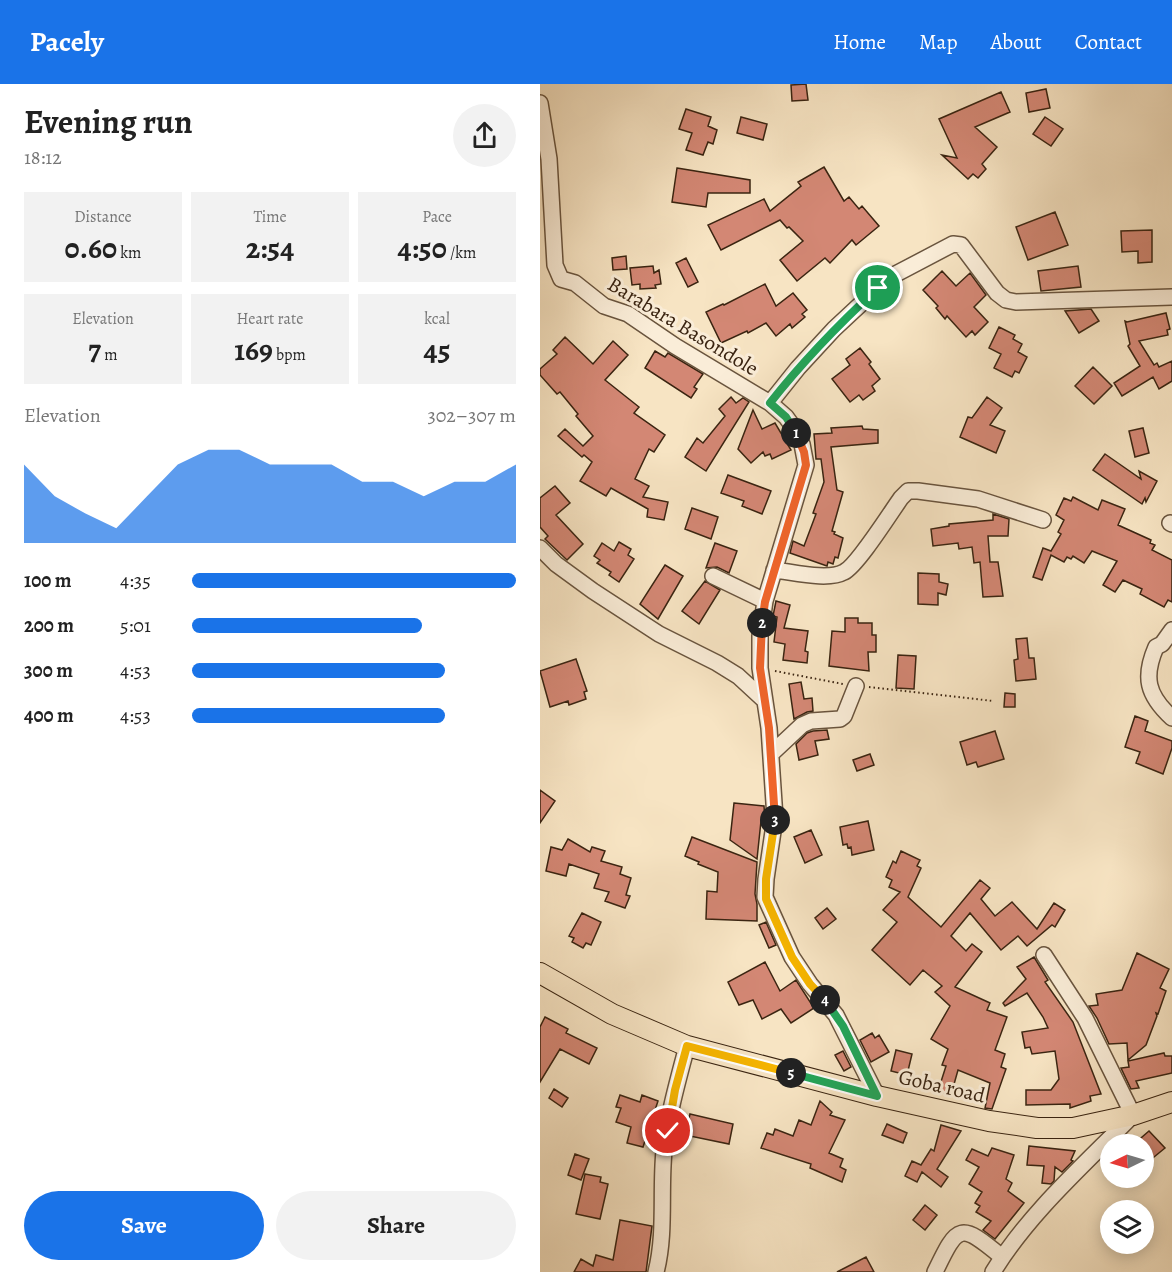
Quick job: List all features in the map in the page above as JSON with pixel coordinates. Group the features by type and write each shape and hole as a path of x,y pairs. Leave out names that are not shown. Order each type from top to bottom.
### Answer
{"main road":[{"name":"Goba road","path":"540,973 612,1014 687,1046 877,1096 989,1121 1037,1128 1073,1128 1133,1115 1172,1102"}],"street":[{"name":"Barabara Basondole","path":"540,103 549,159 547,234 561,279 574,284 604,306 628,314 675,346 770,403 786,417 802,444 806,465 765,602 760,636 760,668 769,728 775,818 766,879 766,899 792,957 810,984 836,1015 877,1096"},
{"path":"770,403 834,329 878,288 892,276 953,244 961,245 1006,300 1016,302 1172,297"},
{"path":"774,570 826,576 843,573 857,559 908,491 918,490 978,499 1043,520"},
{"path":"540,548 556,564 611,603 659,634 738,676 764,700"},
{"path":"713,576 765,602"},
{"path":"1172,630 1162,644 1156,647 1147,674 1156,699 1172,718"},
{"path":"771,754 802,725 811,721 840,719 844,716 856,686"},
{"path":"993,1272 1002,1257 1056,1194 1133,1115 1085,1018 1044,955"},
{"path":"656,1272 660,1250 664,1150 675,1090 687,1046"},
{"path":"935,1272 950,1242 958,1234 977,1236 1002,1257"}],"path":[{"path":"760,668 856,686 993,701"}],"building":[{"path":"806,84 808,100 792,101 791,85"},
{"path":"1046,89 1050,108 1029,112 1026,93"},
{"path":"1001,92 1010,112 975,127 997,147 982,164 986,169 978,178 973,174 968,179 942,155 957,158 939,119"},
{"path":"686,109 711,117 708,126 717,130 713,144 708,142 703,155 686,150 692,133 679,129"},
{"path":"741,117 767,124 763,140 737,133"},
{"path":"1045,117 1063,129 1051,146 1033,134"},
{"path":"824,167 844,201 849,197 859,209 862,206 879,226 856,245 852,240 830,263 825,258 797,281 780,260 803,241 780,220 721,250 708,225 764,199 770,211 801,186 798,182"},
{"path":"677,168 750,180 750,193 708,193 706,207 672,202"},
{"path":"1055,212 1068,245 1028,260 1016,227"},
{"path":"1152,230 1152,262 1138,263 1138,251 1122,252 1121,231"},
{"path":"626,256 627,269 613,270 612,258"},
{"path":"686,258 698,282 688,287 676,263"},
{"path":"653,266 654,273 659,270 661,284 655,285 656,288 640,289 640,284 632,285 630,268"},
{"path":"1078,266 1081,287 1041,291 1038,271"},
{"path":"942,271 956,286 970,273 986,295 974,307 988,322 975,335 972,331 966,337 947,316 945,319 936,308 938,306 923,290"},
{"path":"765,284 776,306 793,293 807,310 802,314 805,317 792,328 790,324 776,336 766,323 748,333 747,331 721,343 706,312"},
{"path":"1091,309 1099,321 1079,333 1065,311"},
{"path":"1166,313 1170,329 1167,330 1168,335 1139,341 1154,365 1157,363 1159,367 1172,361 1172,381 1159,389 1153,377 1122,396 1114,383 1140,366 1128,346 1130,344 1125,321"},
{"path":"999,327 1015,335 1013,339 1022,344 1018,352 1027,357 1019,373 1015,371 1012,377 994,368 1001,354 989,348"},
{"path":"565,337 593,364 613,341 628,355 605,380 639,407 634,413 665,435 654,452 649,449 635,479 649,486 643,497 668,502 664,520 647,517 648,509 611,488 606,496 580,481 592,462 584,455 582,457 558,436 565,429 583,446 593,436 560,392 557,394 540,375 540,369 557,354 553,350"},
{"path":"860,348 880,379 872,386 875,391 863,400 859,395 850,402 832,379 850,365 846,359"},
{"path":"655,351 665,357 668,353 703,374 694,387 697,389 691,398 645,368"},
{"path":"1093,367 1112,386 1094,404 1075,386"},
{"path":"731,397 736,403 743,398 749,402 706,471 685,457 697,438 703,443 725,416 719,409"},
{"path":"987,397 1002,408 990,425 1005,431 996,453 960,437 968,417 972,418"},
{"path":"753,410 762,429 775,423 791,450 772,459 770,454 765,456 763,452 751,463 738,449"},
{"path":"862,426 863,429 878,430 878,443 831,447 837,490 843,492 832,531 843,538 838,558 835,557 833,564 828,562 827,566 790,553 793,541 804,546 816,514 813,513 824,482 821,459 816,459 814,434 832,433 831,428"},
{"path":"1143,428 1149,453 1135,457 1129,431"},
{"path":"1105,454 1141,479 1139,471 1157,481 1146,502 1145,498 1142,504 1093,470"},
{"path":"728,475 771,491 762,514 742,506 744,501 721,493"},
{"path":"555,486 570,503 556,515 583,544 567,560 545,539 548,536 540,527 540,498"},
{"path":"1073,497 1098,510 1102,500 1125,509 1118,525 1151,540 1150,543 1155,545 1152,550 1172,560 1172,602 1168,600 1164,607 1140,594 1142,589 1123,580 1115,592 1103,585 1117,561 1092,551 1084,563 1073,556 1071,559 1067,557 1064,562 1051,555 1042,580 1033,577 1043,548 1051,551 1061,534 1058,532 1064,520 1056,515 1064,498 1071,501"},
{"path":"692,508 718,517 711,539 685,529"},
{"path":"993,514 1009,519 1008,536 988,536 990,562 998,562 1003,596 983,597 980,562 974,563 972,547 959,549 958,543 933,546 931,529 949,526 949,524 993,520"},
{"path":"619,542 631,549 628,555 634,559 619,582 609,575 611,572 597,563 600,560 594,556 602,543 614,551"},
{"path":"715,543 737,551 729,573 717,567 706,568"},
{"path":"665,565 683,576 658,619 640,604"},
{"path":"918,573 939,574 939,582 948,584 946,595 938,593 938,605 918,604"},
{"path":"705,581 720,590 699,624 682,611"},
{"path":"776,601 790,605 784,628 808,631 805,651 808,652 807,663 783,660 785,644 774,642 777,617 773,616"},
{"path":"845,618 858,618 858,623 872,623 872,635 876,635 876,652 868,652 869,671 829,666 832,631 845,632"},
{"path":"1027,638 1029,658 1034,658 1036,679 1016,681 1014,660 1018,659 1016,639"},
{"path":"898,655 916,656 914,689 896,688"},
{"path":"576,659 587,691 584,692 586,699 569,705 568,701 550,707 540,671"},
{"path":"801,682 804,699 812,698 813,711 794,719 789,684"},
{"path":"1005,693 1015,694 1015,707 1004,707"},
{"path":"1135,716 1148,721 1145,731 1172,741 1172,748 1163,774 1136,763 1140,752 1125,747"},
{"path":"827,730 829,739 815,741 818,755 799,760 796,744 807,733"},
{"path":"995,731 1004,759 978,767 976,762 967,765 960,742"},
{"path":"870,754 874,765 857,771 853,760"},
{"path":"540,790 555,801 540,823"},
{"path":"734,803 764,806 765,821 761,821 757,859 730,840"},
{"path":"868,821 874,850 852,855 851,847 848,848 847,844 843,845 840,827"},
{"path":"811,830 822,855 805,863 794,837"},
{"path":"692,837 757,862 755,894 757,921 706,919 707,891 717,892 718,872 685,856"},
{"path":"568,839 590,852 592,847 605,851 601,861 622,867 620,874 631,878 626,895 630,896 625,908 605,901 609,892 594,888 599,874 569,864 566,876 546,871 551,847 562,850"},
{"path":"901,851 920,860 917,866 921,868 908,897 941,927 980,880 990,888 981,899 995,916 1012,902 1037,929 1054,903 1065,910 1055,927 1052,925 1027,946 1018,936 1001,950 970,913 951,936 966,951 972,944 982,952 955,987 990,1003 987,1010 1007,1017 995,1050 1005,1054 1001,1067 1006,1069 992,1109 985,1108 990,1083 958,1070 951,1095 938,1091 946,1066 942,1065 948,1049 931,1039 950,1006 935,992 942,986 923,970 910,985 872,950 897,922 883,910 900,892 889,887 892,880 886,877 893,861 896,863"},
{"path":"827,908 836,919 823,929 815,918"},
{"path":"582,913 601,922 591,945 586,943 583,948 572,942 574,938 569,936"},
{"path":"766,922 776,945 769,948 759,925"},
{"path":"1137,953 1169,969 1160,988 1166,991 1146,1045 1128,1060 1127,1043 1109,1044 1089,1006 1098,1005 1096,994 1122,990"},
{"path":"1034,957 1048,980 1045,982 1073,1022 1101,1094 1090,1096 1091,1101 1070,1108 1070,1104 1026,1105 1026,1090 1051,1090 1059,1079 1055,1051 1032,1054 1030,1047 1025,1048 1022,1032 1048,1028 1027,993 1005,1006 1003,1003 1026,979 1017,967"},
{"path":"765,962 780,991 796,980 814,1008 791,1023 781,1009 762,1019 753,1000 739,1005 728,982"},
{"path":"545,1017 568,1029 566,1033 597,1048 589,1064 560,1049 540,1082 540,1027"},
{"path":"872,1033 875,1038 879,1035 889,1052 871,1062 860,1040"},
{"path":"896,1050 912,1054 907,1075 891,1071"},
{"path":"843,1051 851,1067 844,1071 835,1055"},
{"path":"1164,1053 1165,1056 1172,1056 1172,1073 1136,1081 1139,1088 1131,1089 1121,1068 1129,1067 1128,1061"},
{"path":"554,1089 568,1098 562,1107 549,1098"},
{"path":"620,1095 640,1102 642,1095 658,1101 643,1147 627,1143 631,1127 616,1122 621,1108 616,1107"},
{"path":"820,1101 832,1112 830,1115 845,1120 829,1153 843,1159 840,1167 846,1170 842,1182 810,1168 811,1164 761,1148 767,1133 773,1135 775,1129 793,1136 799,1120 811,1125"},
{"path":"690,1114 733,1124 729,1144 685,1135"},
{"path":"887,1124 907,1133 903,1143 882,1135"},
{"path":"941,1125 961,1131 937,1169 948,1177 941,1187 922,1172 917,1182 905,1176 912,1161 921,1165 931,1149 934,1151"},
{"path":"1154,1136 1165,1148 1154,1157"},
{"path":"1029,1146 1075,1151 1071,1160 1073,1161 1062,1172 1055,1167 1054,1181 1051,1184 1042,1183 1044,1166 1027,1165"},
{"path":"992,1148 1014,1155 1006,1179 1012,1183 1008,1191 1024,1203 995,1239 983,1230 991,1221 976,1212 980,1206 975,1203 982,1192 969,1184 979,1167 966,1160 972,1149 988,1156"},
{"path":"575,1154 589,1159 581,1180 568,1175"},
{"path":"585,1174 601,1177 600,1182 608,1184 600,1219 576,1214"},
{"path":"925,1205 937,1215 925,1230 913,1220"},
{"path":"620,1220 652,1226 646,1272 574,1272 581,1259 593,1266 596,1255 613,1260"},
{"path":"866,1257 874,1272 837,1272"}],"route":[{"path":"668,1131 675,1090 687,1046 877,1096 843,1026 792,957 766,899 766,879 775,818 769,728 760,668 760,636 765,602 806,465 802,444 794,428 786,417 770,403 834,329 878,288"}]}
